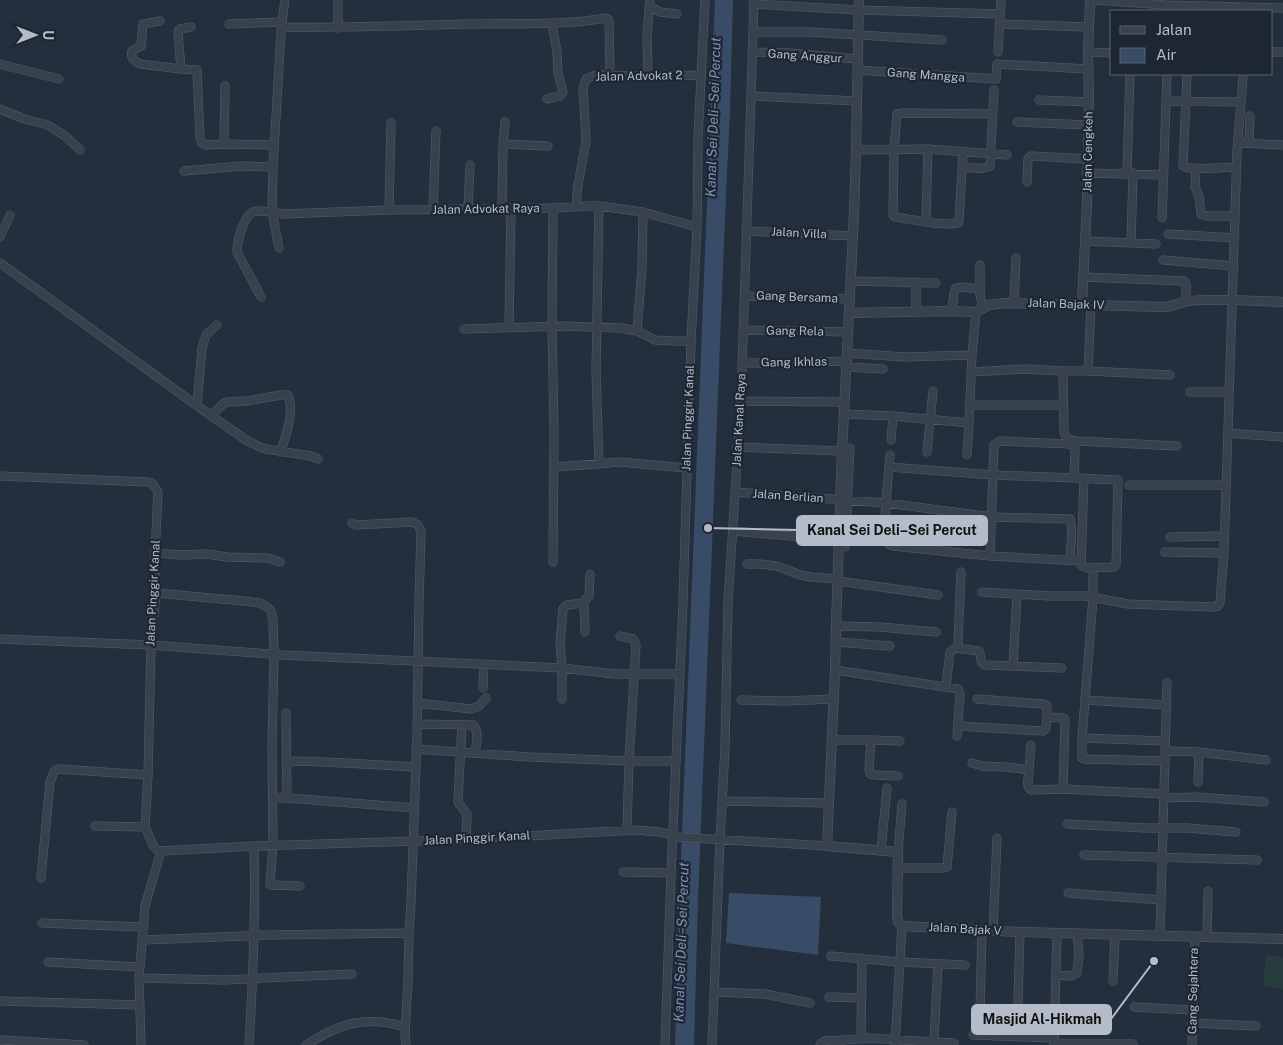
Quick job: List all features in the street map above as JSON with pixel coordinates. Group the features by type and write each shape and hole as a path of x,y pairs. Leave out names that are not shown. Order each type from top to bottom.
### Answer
{"street":[{"path":"279,248 272,212 273,167 281,25 285,0"},
{"path":"338,0 338,28"},
{"name":"Jalan Pinggir Kanal","path":"665,1045 671,873 675,837 690,341 697,227 698,138 705,0"},
{"path":"827,846 836,670 838,580 842,544 846,450 844,414 853,236 859,0"},
{"path":"998,52 1001,0"},
{"name":"Jalan Cengkeh","path":"1087,304 1083,277 1086,241 1089,102 1088,27 1090,0"},
{"path":"1096,0 1186,8 1258,4 1283,8"},
{"path":"753,2 858,10 1000,14"},
{"name":"Jalan Kanal Raya","path":"718,840 722,801 728,612 741,401 753,52 753,2"},
{"path":"649,3 660,12 677,14"},
{"path":"648,75 647,34 649,3"},
{"path":"228,24 338,28 469,24 552,24 606,18 608,19 610,75"},
{"path":"160,21 143,24 141,46 132,51 132,59 140,64 197,70 201,141 206,145 274,145"},
{"path":"547,99 560,96 563,92 552,24"},
{"path":"999,24 1088,27"},
{"path":"181,69 178,32 182,28 191,27"},
{"path":"753,32 809,32 942,40"},
{"name":"Gang Anggur","path":"753,52 857,59"},
{"path":"1088,52 1110,53"},
{"path":"0,64 59,80"},
{"name":"Gang Mangga","path":"857,70 996,79 997,64 1088,69"},
{"name":"Jalan Advokat 2","path":"576,206 586,141 584,82 590,77 610,75 701,75"},
{"path":"1130,75 1132,243"},
{"path":"1162,218 1167,75"},
{"path":"1187,75 1182,165 1185,168 1236,167"},
{"path":"982,592 1064,597 1081,595 1128,604 1216,606 1220,602 1224,552 1236,216 1236,167 1243,78"},
{"path":"224,144 225,86"},
{"path":"962,167 988,168 990,165 994,90"},
{"path":"751,96 857,102"},
{"path":"1039,100 1089,102"},
{"path":"1166,101 1242,102"},
{"path":"0,109 48,126 65,136 80,150"},
{"path":"962,152 958,223 941,224 895,217 893,215 894,149 896,116 898,113 993,114"},
{"path":"1249,143 1250,116"},
{"path":"502,209 505,122"},
{"path":"1018,122 1088,125"},
{"path":"389,210 392,123"},
{"path":"433,210 436,130"},
{"path":"1238,143 1283,145"},
{"path":"503,144 548,146"},
{"path":"856,150 928,149 1007,155"},
{"path":"926,221 928,149"},
{"path":"1027,182 1028,159 1032,156 1087,159"},
{"path":"468,209 470,165"},
{"path":"184,172 242,166 273,167"},
{"path":"1196,168 1195,187 1199,196 1201,214 1236,216"},
{"path":"1087,173 1164,175"},
{"path":"599,206 596,328 599,464"},
{"name":"Jalan Advokat Raya","path":"261,297 236,252 242,228 251,213 255,211 282,214 599,206 643,212 697,227"},
{"path":"509,328 511,208"},
{"path":"553,208 553,562"},
{"path":"637,331 642,267 643,212"},
{"path":"0,237 10,215"},
{"name":"Jalan Villa","path":"746,231 853,236"},
{"path":"1168,234 1235,238"},
{"path":"1086,241 1156,244"},
{"path":"1014,302 1016,258"},
{"path":"1164,260 1234,266"},
{"path":"0,263 211,416 255,445 260,448 318,459"},
{"path":"967,455 972,355 980,299 980,265"},
{"path":"1083,277 1184,281 1186,284 1186,302"},
{"path":"850,281 936,282"},
{"path":"916,282 916,312"},
{"path":"952,311 956,288 980,289"},
{"name":"Gang Bersama","path":"744,296 849,299"},
{"name":"Jalan Bajak IV","path":"849,313 979,310 995,304 1014,302 1166,307 1186,302 1283,302"},
{"path":"1087,304 1088,371"},
{"path":"197,406 202,348 206,334 217,325"},
{"path":"464,329 552,326 621,328 637,331 655,340 690,341"},
{"name":"Gang Rela","path":"743,330 848,332"},
{"path":"847,360 972,355"},
{"path":"847,360 883,369"},
{"name":"Gang Ikhlas","path":"742,363 800,364 847,360"},
{"path":"972,372 1024,370 1170,375"},
{"path":"1063,371 1064,432 1066,438 1071,440 1177,446"},
{"path":"927,452 933,391"},
{"path":"1190,392 1229,392"},
{"path":"211,416 226,402 288,395 290,401 289,424 280,452"},
{"path":"741,401 845,402"},
{"path":"970,404 1063,405"},
{"path":"844,414 930,418 969,423"},
{"path":"891,440 893,416"},
{"path":"1227,433 1283,437"},
{"path":"990,556 994,475 993,448 995,444 1000,441 1064,443 1073,446 1075,450 1074,478"},
{"path":"737,447 846,450"},
{"path":"890,455 885,536 886,541 890,545 990,556 1081,561"},
{"path":"554,466 620,462 686,468"},
{"path":"889,467 994,475 1084,478 1116,480 1118,481 1116,566 1112,568 1086,568 1081,566 1084,478"},
{"name":"Jalan Pinggir Kanal","path":"0,476 148,482 156,489 158,494 156,593 151,645 145,827"},
{"path":"1129,486 1226,485"},
{"name":"Jalan Berlian","path":"735,492 886,503 992,517 1070,520 1070,560"},
{"path":"352,524 412,522 420,527 421,531 418,724 405,1027 406,1045"},
{"path":"733,531 842,544"},
{"path":"1170,537 1224,536"},
{"path":"1165,552 1224,552"},
{"path":"156,553 268,558 280,562"},
{"path":"747,564 776,566 800,575 938,595"},
{"path":"1094,570 1082,757 1084,759 1165,762"},
{"path":"946,686 950,652 957,647 958,643 961,572"},
{"path":"562,699 560,643 564,609 567,605 584,602 589,596 590,574"},
{"path":"156,593 260,603 271,612 274,654 272,744 273,845 270,885 300,886"},
{"path":"1013,666 1016,594"},
{"path":"584,602 585,632"},
{"path":"836,626 880,627 936,632"},
{"path":"620,636 635,640 636,645 628,761 627,830"},
{"path":"0,639 151,645 274,654 562,668 614,674 679,674"},
{"path":"836,642 890,646"},
{"path":"955,648 979,651 983,664 1062,668"},
{"path":"483,688 484,664"},
{"path":"836,670 956,688 959,690 957,736"},
{"path":"1160,936 1167,683"},
{"path":"418,703 471,709 479,706 486,698"},
{"path":"958,726 1043,731 1046,728 1046,706 1044,704 977,699"},
{"path":"741,700 834,700"},
{"path":"1085,700 1166,705"},
{"path":"286,713 287,798"},
{"path":"1046,717 1061,717 1065,720 1063,790"},
{"path":"418,724 473,725 476,728 477,734 475,753"},
{"path":"462,725 458,801 467,814 466,840"},
{"path":"1082,738 1165,741"},
{"path":"832,740 900,740"},
{"path":"871,740 870,774 898,776"},
{"path":"1031,745 1028,784 1031,790 1063,790 1264,802"},
{"path":"416,749 529,757 676,761"},
{"path":"1166,752 1199,752 1266,760"},
{"path":"1198,782 1199,752"},
{"path":"286,761 416,766"},
{"path":"972,763 982,766 1029,770"},
{"path":"41,878 50,782 55,770 148,775"},
{"path":"882,850 887,788"},
{"path":"273,798 415,808"},
{"path":"722,801 829,804"},
{"path":"896,1042 902,926 898,922 897,916 898,852 902,804"},
{"path":"898,868 943,868 947,866 952,812"},
{"path":"1067,824 1208,829 1236,832"},
{"path":"95,826 145,827 156,849 161,851 145,906 139,978 141,1045"},
{"name":"Jalan Pinggir Kanal","path":"161,851 273,845 466,840 627,830 660,832 675,837"},
{"path":"675,837 898,852"},
{"path":"993,931 997,838"},
{"path":"712,1045 718,840"},
{"path":"249,1045 253,979 254,846"},
{"path":"1084,855 1257,860"},
{"path":"623,872 671,873"},
{"path":"1207,936 1208,891"},
{"path":"1068,893 1161,900"},
{"path":"42,924 144,927"},
{"name":"Jalan Bajak V","path":"902,926 1020,932 1283,939"},
{"path":"980,1009 982,930"},
{"path":"1017,1037 1020,932"},
{"path":"143,940 409,933"},
{"path":"1054,1042 1057,933"},
{"path":"1056,975 1071,976 1078,973 1077,933"},
{"path":"1113,980 1115,934"},
{"name":"Gang Sejahtera","path":"1192,1045 1194,936"},
{"path":"831,956 965,965"},
{"path":"860,1038 862,958"},
{"path":"48,962 140,967"},
{"path":"934,1042 938,964"},
{"path":"139,978 224,980 352,974"},
{"path":"714,992 765,994 810,1003"},
{"path":"829,997 862,998"},
{"path":"0,1000 140,1005"},
{"path":"1134,1007 1192,1010"},
{"path":"306,1045 352,1023 380,1021 405,1027"},
{"path":"1192,1023 1256,1026"},
{"path":"973,1035 1017,1037 1054,1042 1134,1044"},
{"path":"820,1045 824,1041 860,1038 896,1042 954,1043"},
{"path":"0,1040 84,1045"},
{"path":"831,1041 840,1045"}],"green space":[{"path":"1266,955 1283,957 1283,989 1263,986"}],"water":[{"path":"715,0 733,0 730,110 698,899 694,1045 675,1045 680,884"},
{"path":"729,893 821,897 818,955 726,943"}],"place":[{"name":"Kanal Sei Deli–Sei Percut","path":"708,528"},
{"name":"Masjid Al-Hikmah","path":"1154,961"}]}
